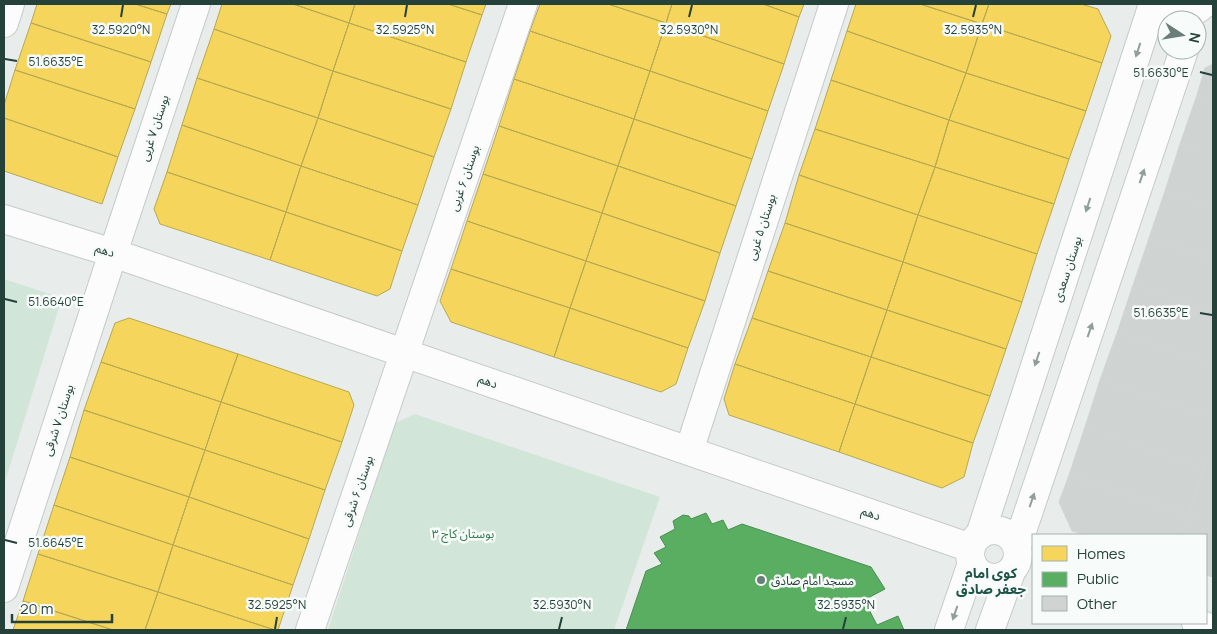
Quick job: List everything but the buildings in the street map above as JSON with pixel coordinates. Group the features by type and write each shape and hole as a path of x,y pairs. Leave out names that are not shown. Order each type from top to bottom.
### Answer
{"street":[{"path":"4,23 10,4"},
{"name":"بوستان ۷ غربی","path":"113,253 196,4"},
{"name":"بوستان ۶ غربی","path":"405,352 523,4"},
{"name":"بوستان ۵ غربی","path":"689,451 834,4"},
{"name":"بوستان سعدی","path":"949,630 1154,4"},
{"path":"990,630 1019,561 1181,60"},
{"name":"دهم","path":"4,219 113,253 405,352 974,549"},
{"name":"بوستان ۷ شرقی","path":"4,588 113,253"},
{"name":"بوستان ۶ شرقی","path":"310,630 405,352"},
{"path":"987,531 1002,531 1013,540 1019,561 997,578 989,577 976,570 974,549 987,531"},
{"path":"1199,624 1213,629"}],"green space":[{"path":"4,279 62,298 4,485"},
{"name":"بوستان کاج ۳","path":"415,414 660,497 614,630 328,630 395,423"}],"place":[{"name":"مسجد امام صادق","path":"761,580"}],"district":[{"name":"کوی امام جعفر صادق","path":"991,580"}]}
